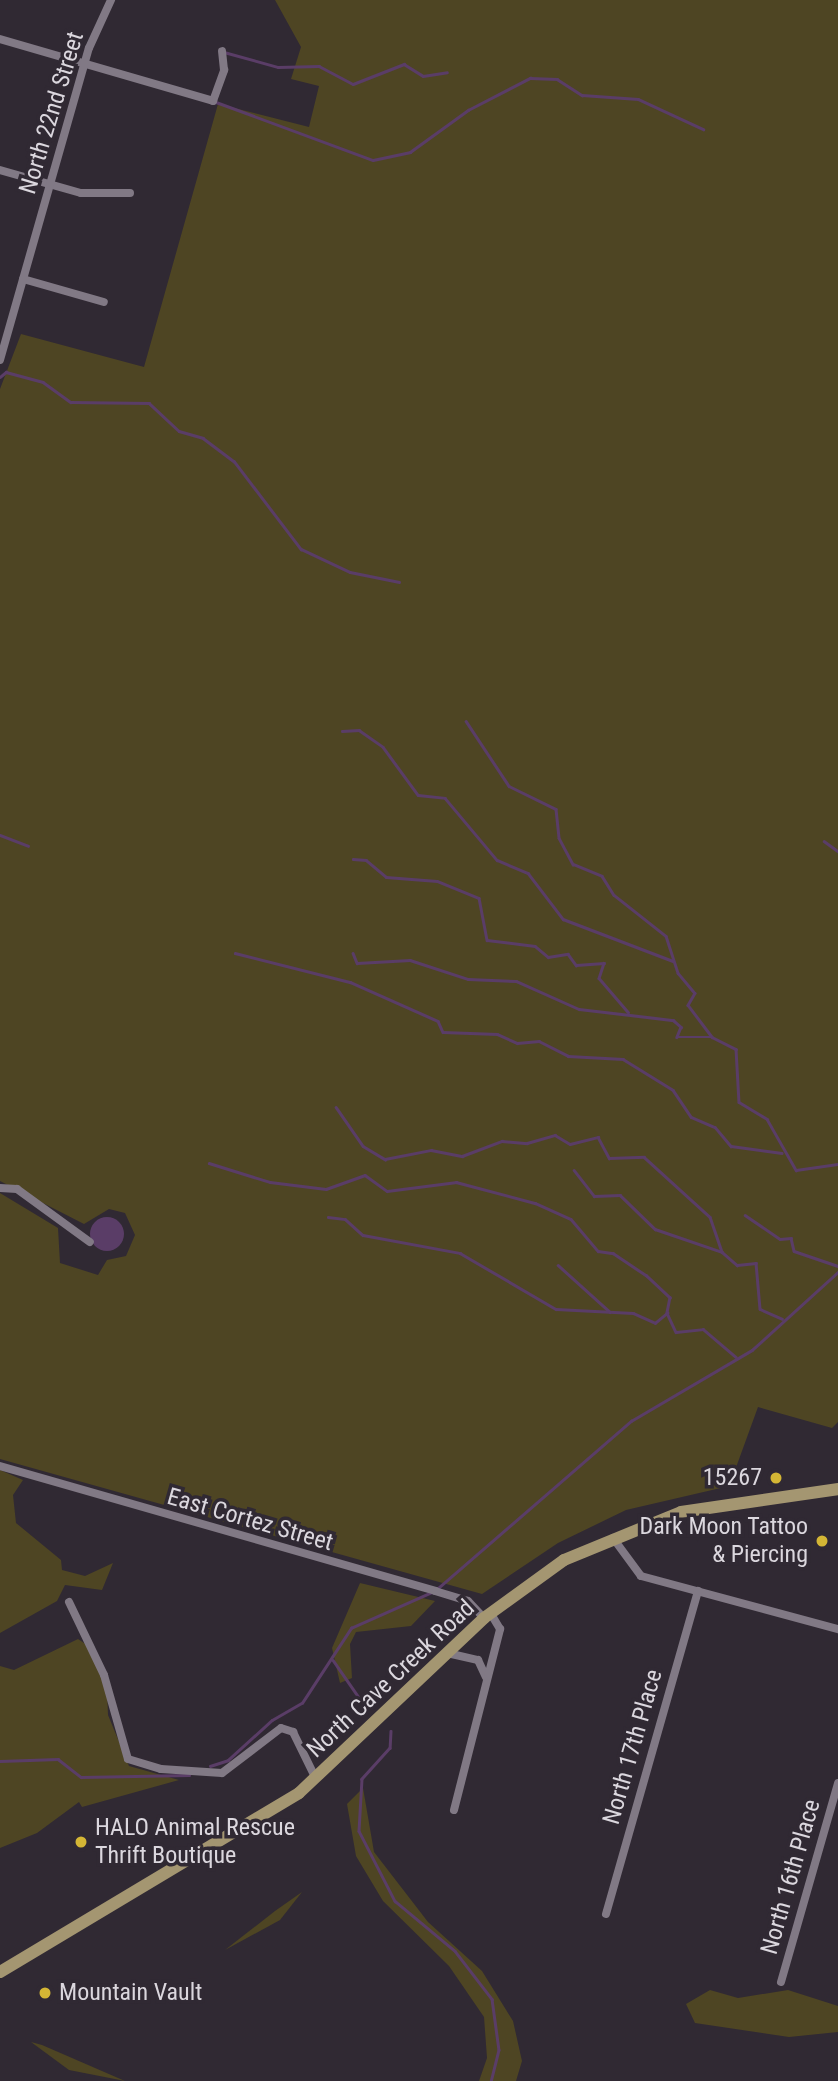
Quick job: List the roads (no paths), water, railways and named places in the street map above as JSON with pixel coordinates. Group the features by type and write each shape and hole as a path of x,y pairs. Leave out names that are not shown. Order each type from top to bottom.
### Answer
{"main road":[{"name":"North Cave Creek Road","path":"0,1972 248,1828 316,1779 487,1616 564,1560 612,1536 715,1504 838,1489"}],"street":[{"name":"North 22nd Street","path":"0,360 85,64 111,0"},
{"path":"0,39 213,101 224,70 222,51"},
{"path":"0,170 51,185 130,193"},
{"path":"23,279 104,302"},
{"path":"0,1188 18,1189 90,1242"},
{"name":"East Cortez Street","path":"0,1466 446,1594 472,1604 487,1616"},
{"path":"612,1536 636,1573 838,1629"},
{"name":"North 17th Place","path":"606,1914 698,1591"},
{"path":"69,1602 104,1675 128,1759 160,1769 222,1773 281,1728 293,1732 316,1779"},
{"path":"454,1810 499,1629 487,1616"},
{"path":"447,1653 478,1660 486,1679"},
{"name":"North 16th Place","path":"780,1982 838,1783"}],"waterway":[{"path":"224,52 278,67 319,66 353,84 404,64 423,76 447,72"},
{"path":"216,102 373,160 410,152 468,110 530,78 557,79 582,95 638,99 703,129"},
{"path":"0,377 6,372 43,382 71,402 149,403 179,431 203,438 234,461 301,549 350,572 399,582"},
{"path":"466,721 509,786 556,809 559,838 573,864 602,876 614,895 666,936 678,973 695,993 688,1005 712,1037 736,1049 739,1102 767,1119 796,1170 838,1164"},
{"path":"342,731 359,730 383,747 418,795 445,798 497,860 528,873 563,919 673,961"},
{"path":"0,835 28,846"},
{"path":"824,841 838,851"},
{"path":"353,859 366,860 386,877 437,881 479,898 487,940 535,946 548,957 568,954 576,965 604,963 599,978 628,1012"},
{"path":"235,953 350,982 438,1021 443,1032 497,1034 517,1043 539,1041 568,1056 623,1059 673,1090 691,1117 715,1127 731,1146 782,1153"},
{"path":"353,953 357,963 410,960 468,979 516,981 579,1009 673,1020 681,1027 677,1037 712,1037"},
{"path":"336,1107 363,1146 385,1159 431,1150 462,1156 502,1141 527,1143 555,1135 570,1144 598,1137 609,1158 644,1157 710,1217 722,1252 737,1265 756,1263 760,1309 782,1319"},
{"path":"209,1163 270,1182 326,1189 365,1175 387,1191 456,1182 535,1203 571,1219 598,1251 613,1253 646,1275 670,1297 667,1313 676,1332 703,1329 736,1357"},
{"path":"574,1170 594,1196 620,1195 655,1229 722,1252"},
{"path":"745,1215 780,1239 791,1238 794,1251 838,1266"},
{"path":"328,1217 345,1219 363,1235 460,1253 556,1309 633,1313 655,1323 667,1313"},
{"path":"558,1265 610,1312"},
{"path":"437,1589 631,1421 752,1350 838,1272"},
{"path":"210,1766 228,1760 272,1720 302,1703 351,1628 432,1592"},
{"path":"333,1660 365,1706"},
{"path":"391,1731 390,1748 362,1779 359,1831 395,1901 455,1951 492,1999 499,2050 491,2081"},
{"path":"0,1761 58,1759 81,1777 189,1775"}],"place":[{"name":"15267","path":"776,1478"},
{"name":"Dark Moon Tattoo & Piercing","path":"822,1541"},
{"name":"HALO Animal Rescue Thrift Boutique","path":"81,1842"},
{"name":"Mountain Vault","path":"45,1993"}]}
